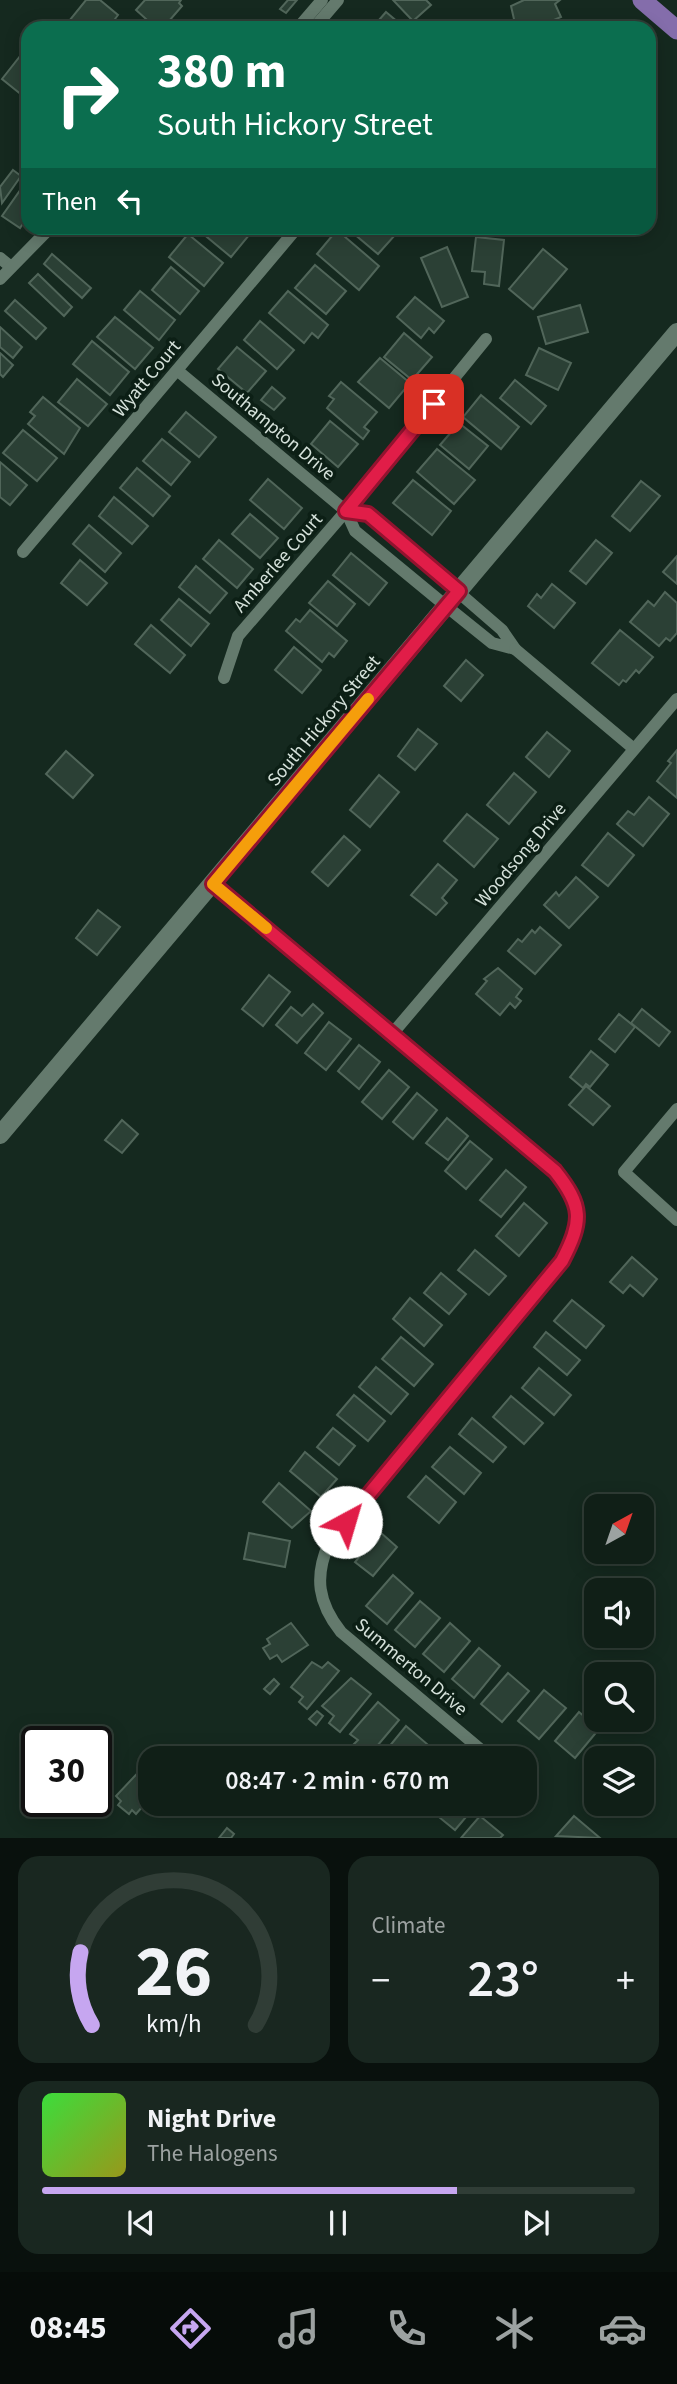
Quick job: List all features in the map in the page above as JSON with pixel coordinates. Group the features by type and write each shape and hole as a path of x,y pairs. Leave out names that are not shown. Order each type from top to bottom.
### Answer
{"main road":[{"path":"642,0 677,30"}],"street":[{"path":"304,21 322,0"},
{"path":"320,21 338,0"},
{"path":"0,279 43,235"},
{"name":"Wyatt Court","path":"23,552 291,235"},
{"path":"0,258 11,267"},
{"name":"South Hickory Street","path":"0,1135 677,332"},
{"name":"Amberlee Court","path":"224,678 238,636 346,511 486,340"},
{"name":"Southampton Drive","path":"178,371 346,511 355,531 492,643 515,649"},
{"name":"Southampton Drive","path":"346,511 368,514 502,630 515,649"},
{"path":"515,649 635,749"},
{"name":"Woodsong Drive","path":"393,1034 677,699"},
{"name":"Summerton Drive","path":"213,884 555,1171 574,1194 578,1217 574,1238 562,1261 328,1543 320,1562 318,1581 321,1599 328,1616 341,1632 477,1746"},
{"path":"677,1109 624,1172 677,1220"}],"building":[{"path":"86,0 100,0 118,15 115,19 117,21 69,21"},
{"path":"145,0 181,0 179,3 182,6 169,21 148,21 136,10"},
{"path":"288,0 297,0 286,13 280,9"},
{"path":"393,0 426,0 431,5 413,21"},
{"path":"524,0 560,0 555,4 561,17 552,21 514,21 511,6"},
{"path":"386,12 397,21 378,21"},
{"path":"21,55 21,94 2,79"},
{"path":"13,170 21,176 2,203 0,187"},
{"path":"21,189 20,228 2,216"},
{"path":"189,235 223,263 204,286 169,257"},
{"path":"204,235 249,235 231,257"},
{"path":"333,235 343,235 379,266 359,290 317,254"},
{"path":"355,235 395,235 378,254"},
{"path":"476,237 504,240 499,286 484,284 485,272 472,271"},
{"path":"447,247 468,297 442,307 421,258"},
{"path":"543,249 567,269 533,309 509,289"},
{"path":"52,254 91,288 82,298 44,264"},
{"path":"315,265 346,291 326,314 295,288"},
{"path":"171,267 199,291 180,314 152,290"},
{"path":"38,274 72,307 64,316 29,283"},
{"path":"140,291 175,320 159,340 124,310"},
{"path":"288,291 328,325 318,338 312,333 304,343 269,313"},
{"path":"415,297 444,321 434,333 429,328 421,338 397,317"},
{"path":"15,300 46,328 36,339 5,311"},
{"path":"580,305 588,332 546,344 538,317"},
{"path":"115,317 153,348 135,369 97,337"},
{"path":"260,321 294,350 277,369 244,340"},
{"path":"0,327 22,347 13,358 0,347"},
{"path":"404,333 432,357 412,380 384,357"},
{"path":"92,341 129,372 110,395 73,364"},
{"path":"237,347 266,371 247,393 218,369"},
{"path":"539,348 571,363 558,390 526,375"},
{"path":"0,353 13,365 3,377 0,374"},
{"path":"380,358 410,383 389,408 358,382"},
{"path":"77,379 107,404 88,426 58,402"},
{"path":"515,380 546,406 531,424 500,398"},
{"path":"341,382 377,412 364,427 369,431 363,439 327,408 334,399 329,396"},
{"path":"272,387 285,398 274,410 261,400"},
{"path":"481,395 519,427 501,449 463,417"},
{"path":"43,397 80,428 64,454 28,424 35,416 30,412"},
{"path":"186,412 216,437 199,457 169,432"},
{"path":"330,421 358,444 338,467 311,444"},
{"path":"459,423 488,446 469,469 440,445"},
{"path":"23,430 57,458 37,481 3,453"},
{"path":"162,439 190,462 171,485 143,461"},
{"path":"437,449 475,480 454,504 417,472"},
{"path":"0,462 27,485 10,505 0,497"},
{"path":"137,468 170,496 153,516 120,488"},
{"path":"268,479 302,508 284,529 250,500"},
{"path":"413,480 451,511 432,535 393,503"},
{"path":"641,481 660,496 630,531 612,516"},
{"path":"114,497 148,526 132,544 99,516"},
{"path":"250,514 278,538 260,558 232,534"},
{"path":"89,525 121,553 105,572 73,544"},
{"path":"219,540 253,569 237,588 203,559"},
{"path":"596,540 612,553 586,584 570,571"},
{"path":"351,553 387,583 369,605 333,575"},
{"path":"677,556 677,584 663,572"},
{"path":"80,560 107,583 87,605 61,583"},
{"path":"196,566 227,593 210,613 179,587"},
{"path":"328,581 355,604 337,626 309,603"},
{"path":"552,584 575,603 554,628 528,606 537,594 541,598"},
{"path":"665,592 677,603 677,633 670,641 666,638 659,646 630,622 648,601 654,606"},
{"path":"179,599 209,624 191,646 161,620"},
{"path":"310,610 347,641 334,657 329,653 322,662 286,631 296,619 300,622"},
{"path":"151,625 185,655 170,673 135,644"},
{"path":"620,630 653,657 639,673 636,670 626,682 623,680 619,685 592,663"},
{"path":"294,647 321,670 302,693 275,670"},
{"path":"466,660 483,675 461,701 444,686"},
{"path":"418,729 437,744 415,770 398,756"},
{"path":"547,732 570,751 549,777 526,757"},
{"path":"677,750 677,798 657,781"},
{"path":"66,751 93,775 73,798 46,774"},
{"path":"514,773 536,792 509,824 487,805"},
{"path":"379,775 399,792 370,827 350,810"},
{"path":"649,797 669,814 643,846 617,824 628,811 634,815"},
{"path":"467,814 498,839 474,867 444,841"},
{"path":"608,833 634,855 608,886 582,865"},
{"path":"344,836 360,850 328,886 312,872"},
{"path":"438,864 457,880 442,898 447,903 436,915 411,895"},
{"path":"576,877 598,897 569,928 544,905 556,892 559,896"},
{"path":"98,910 120,927 97,955 76,938"},
{"path":"540,927 561,945 535,974 508,951 518,939 522,942 532,930 535,933"},
{"path":"498,968 522,989 516,997 521,1001 515,1008 510,1003 500,1015 476,994 487,981 484,979"},
{"path":"269,975 290,992 263,1026 242,1009"},
{"path":"313,1004 323,1013 297,1043 276,1025 291,1007 302,1016"},
{"path":"642,1009 670,1032 659,1046 631,1023"},
{"path":"619,1014 635,1027 615,1052 599,1039"},
{"path":"329,1022 351,1039 326,1070 305,1053"},
{"path":"359,1045 380,1062 359,1089 338,1071"},
{"path":"591,1051 608,1065 590,1087 586,1084 583,1088 570,1077"},
{"path":"389,1070 409,1087 382,1119 362,1102"},
{"path":"586,1086 610,1106 593,1125 569,1105"},
{"path":"417,1093 437,1110 413,1139 393,1122"},
{"path":"447,1118 468,1136 448,1160 426,1143"},
{"path":"122,1120 138,1134 122,1153 105,1140"},
{"path":"470,1141 492,1159 466,1189 445,1171"},
{"path":"506,1170 526,1187 501,1217 480,1200"},
{"path":"524,1203 547,1223 519,1256 496,1236"},
{"path":"475,1250 506,1276 489,1295 458,1270"},
{"path":"632,1257 657,1279 643,1296 630,1285 623,1293 610,1282"},
{"path":"441,1273 466,1294 449,1314 424,1293"},
{"path":"410,1298 442,1325 424,1346 393,1319"},
{"path":"572,1300 604,1326 586,1348 554,1321"},
{"path":"546,1332 580,1360 567,1375 534,1347"},
{"path":"401,1337 433,1364 414,1386 382,1359"},
{"path":"376,1367 408,1394 391,1414 359,1387"},
{"path":"539,1368 571,1395 554,1415 522,1388"},
{"path":"354,1395 385,1421 368,1441 337,1415"},
{"path":"511,1396 543,1423 524,1444 493,1417"},
{"path":"472,1418 506,1447 493,1462 459,1434"},
{"path":"333,1428 355,1446 339,1465 317,1447"},
{"path":"450,1447 481,1473 464,1494 432,1467"},
{"path":"305,1452 337,1479 321,1497 290,1471"},
{"path":"426,1476 456,1502 439,1523 408,1497"},
{"path":"279,1483 311,1511 292,1528 263,1502"},
{"path":"380,1532 397,1547 373,1576 355,1562"},
{"path":"249,1533 290,1541 285,1567 244,1559"},
{"path":"393,1575 413,1593 387,1624 366,1606"},
{"path":"420,1601 440,1618 415,1647 395,1630"},
{"path":"291,1623 308,1645 282,1662 277,1655 270,1659 263,1648 270,1644 267,1639"},
{"path":"450,1623 470,1641 444,1672 423,1654"},
{"path":"479,1648 500,1666 474,1698 452,1679"},
{"path":"312,1662 322,1668 328,1662 339,1671 307,1709 299,1702 303,1697 291,1687"},
{"path":"508,1673 529,1691 502,1722 481,1704"},
{"path":"351,1678 371,1694 340,1732 329,1723 334,1716 322,1706"},
{"path":"274,1679 279,1684 270,1694 264,1689"},
{"path":"544,1690 566,1708 539,1739 518,1721"},
{"path":"378,1702 399,1720 377,1746 354,1746 358,1740 350,1734"},
{"path":"317,1711 323,1716 316,1725 309,1719"},
{"path":"579,1712 584,1716 584,1732 597,1732 575,1758 555,1741"},
{"path":"406,1726 427,1744 425,1746 390,1746"},
{"path":"138,1773 136,1814 132,1810 129,1814 118,1805 121,1801 116,1796"},
{"path":"438,1816 467,1816 455,1830"},
{"path":"480,1816 503,1835 500,1838 461,1838"},
{"path":"574,1816 600,1838 556,1836"},
{"path":"227,1828 234,1834 231,1838 219,1838"}],"slow traffic":[{"path":"266,928 213,884 368,699"}],"route":[{"path":"346,1522 562,1261 574,1238 578,1217 574,1194 555,1171 213,884 459,591 368,514 346,511 434,404"}]}
